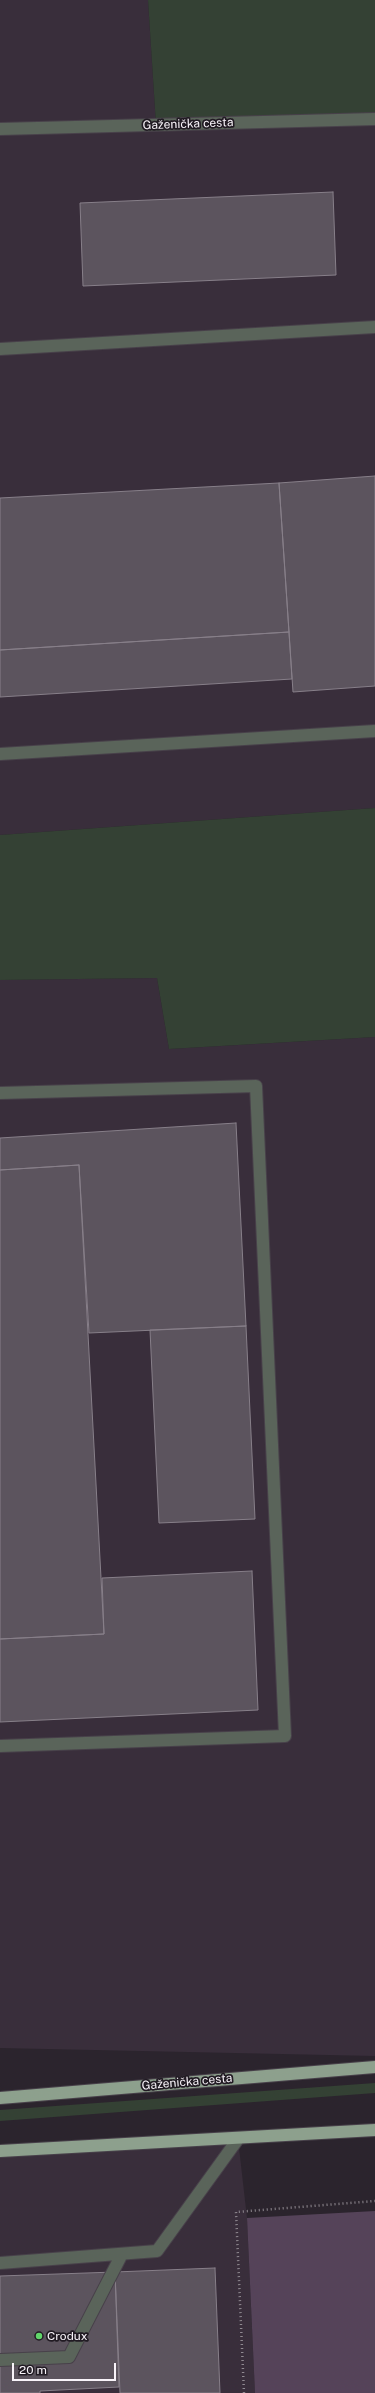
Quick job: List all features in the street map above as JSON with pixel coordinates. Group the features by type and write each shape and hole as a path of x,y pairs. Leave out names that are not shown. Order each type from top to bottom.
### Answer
{"main road":[{"name":"Gaženička cesta","path":"0,2098 375,2067"},
{"path":"0,2151 238,2139 375,2130"}],"street":[{"name":"Gaženička cesta","path":"0,129 375,119"},
{"path":"0,349 375,327"},
{"path":"0,754 375,731"},
{"path":"0,1093 256,1086 286,1736 0,1746"},
{"path":"0,2263 156,2251 238,2139"},
{"path":"0,2360 69,2357 122,2254"}],"path":[{"path":"244,2393 236,2212 375,2201"}],"shaded area":[{"path":"0,0 148,0 156,125 375,119 375,808 0,835"},
{"path":"157,978 169,1049 375,1037 375,2056 0,2048 0,980"},
{"path":"238,2139 247,2218 255,2393 0,2393 0,2151"},
{"path":"375,2211 375,2393 255,2393 247,2218"}],"green space":[{"path":"148,0 375,0 375,119 156,125"},
{"path":"375,808 375,1037 169,1049 157,978 0,980 0,835"},
{"path":"375,2083 375,2093 0,2121 0,2110"}],"building":[{"path":"333,192 336,275 83,286 80,203"},
{"path":"375,476 375,686 293,692 279,483"},
{"path":"279,483 289,632 0,650 0,498"},
{"path":"289,632 292,679 0,697 0,650"},
{"path":"236,1123 246,1326 89,1333 79,1165 0,1170 0,1138"},
{"path":"79,1165 104,1634 0,1639 0,1170"},
{"path":"246,1326 255,1519 159,1523 150,1330"},
{"path":"252,1571 258,1710 0,1722 0,1639 104,1634 102,1578"},
{"path":"215,2268 220,2393 120,2393 115,2272"},
{"path":"115,2272 119,2387 40,2391 40,2393 0,2393 0,2276"}],"place":[{"name":"Crodux","path":"39,2336"}]}
